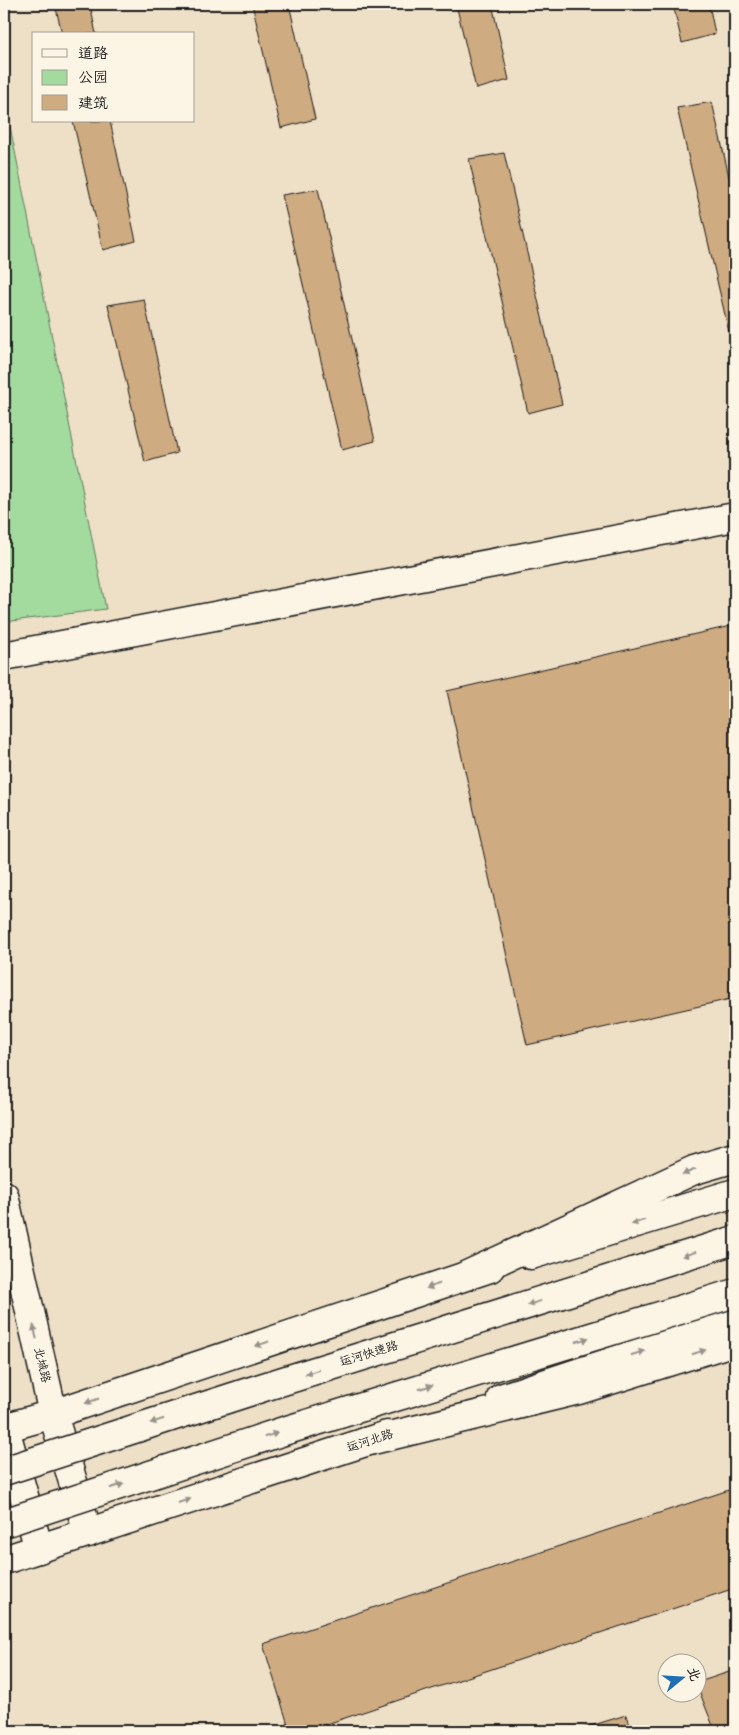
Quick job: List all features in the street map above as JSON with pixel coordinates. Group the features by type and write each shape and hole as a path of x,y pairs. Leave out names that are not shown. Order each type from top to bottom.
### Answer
{"main road":[{"path":"4,656 735,517"},
{"path":"467,1275 694,1170 735,1158"},
{"path":"39,1549 4,1427 53,1414 467,1275 735,1193"},
{"name":"北城路","path":"4,1195 53,1414 88,1533"},
{"name":"运河快速路","path":"4,1471 267,1386 735,1240"},
{"path":"4,1523 284,1431 735,1292"},
{"name":"运河北路","path":"4,1560 735,1321"},
{"path":"365,1442 580,1390 735,1341"}],"green space":[{"path":"4,96 106,609 4,622"}],"building":[{"path":"55,4 90,4 96,32 62,32"},
{"path":"252,4 289,4 315,119 281,128"},
{"path":"456,4 492,4 509,80 476,89"},
{"path":"673,4 709,4 715,34 682,43"},
{"path":"712,102 735,203 735,358 677,108"},
{"path":"73,122 110,122 136,241 103,250"},
{"path":"504,153 562,404 528,413 469,159"},
{"path":"318,189 375,441 342,450 282,195"},
{"path":"144,299 177,453 145,462 108,305"},
{"path":"735,625 735,998 527,1045 447,691"},
{"path":"735,1488 735,1588 306,1731 290,1731 263,1644"},
{"path":"735,1670 735,1731 715,1731 704,1702 706,1702 706,1680"},
{"path":"626,1715 631,1731 574,1731"}]}
